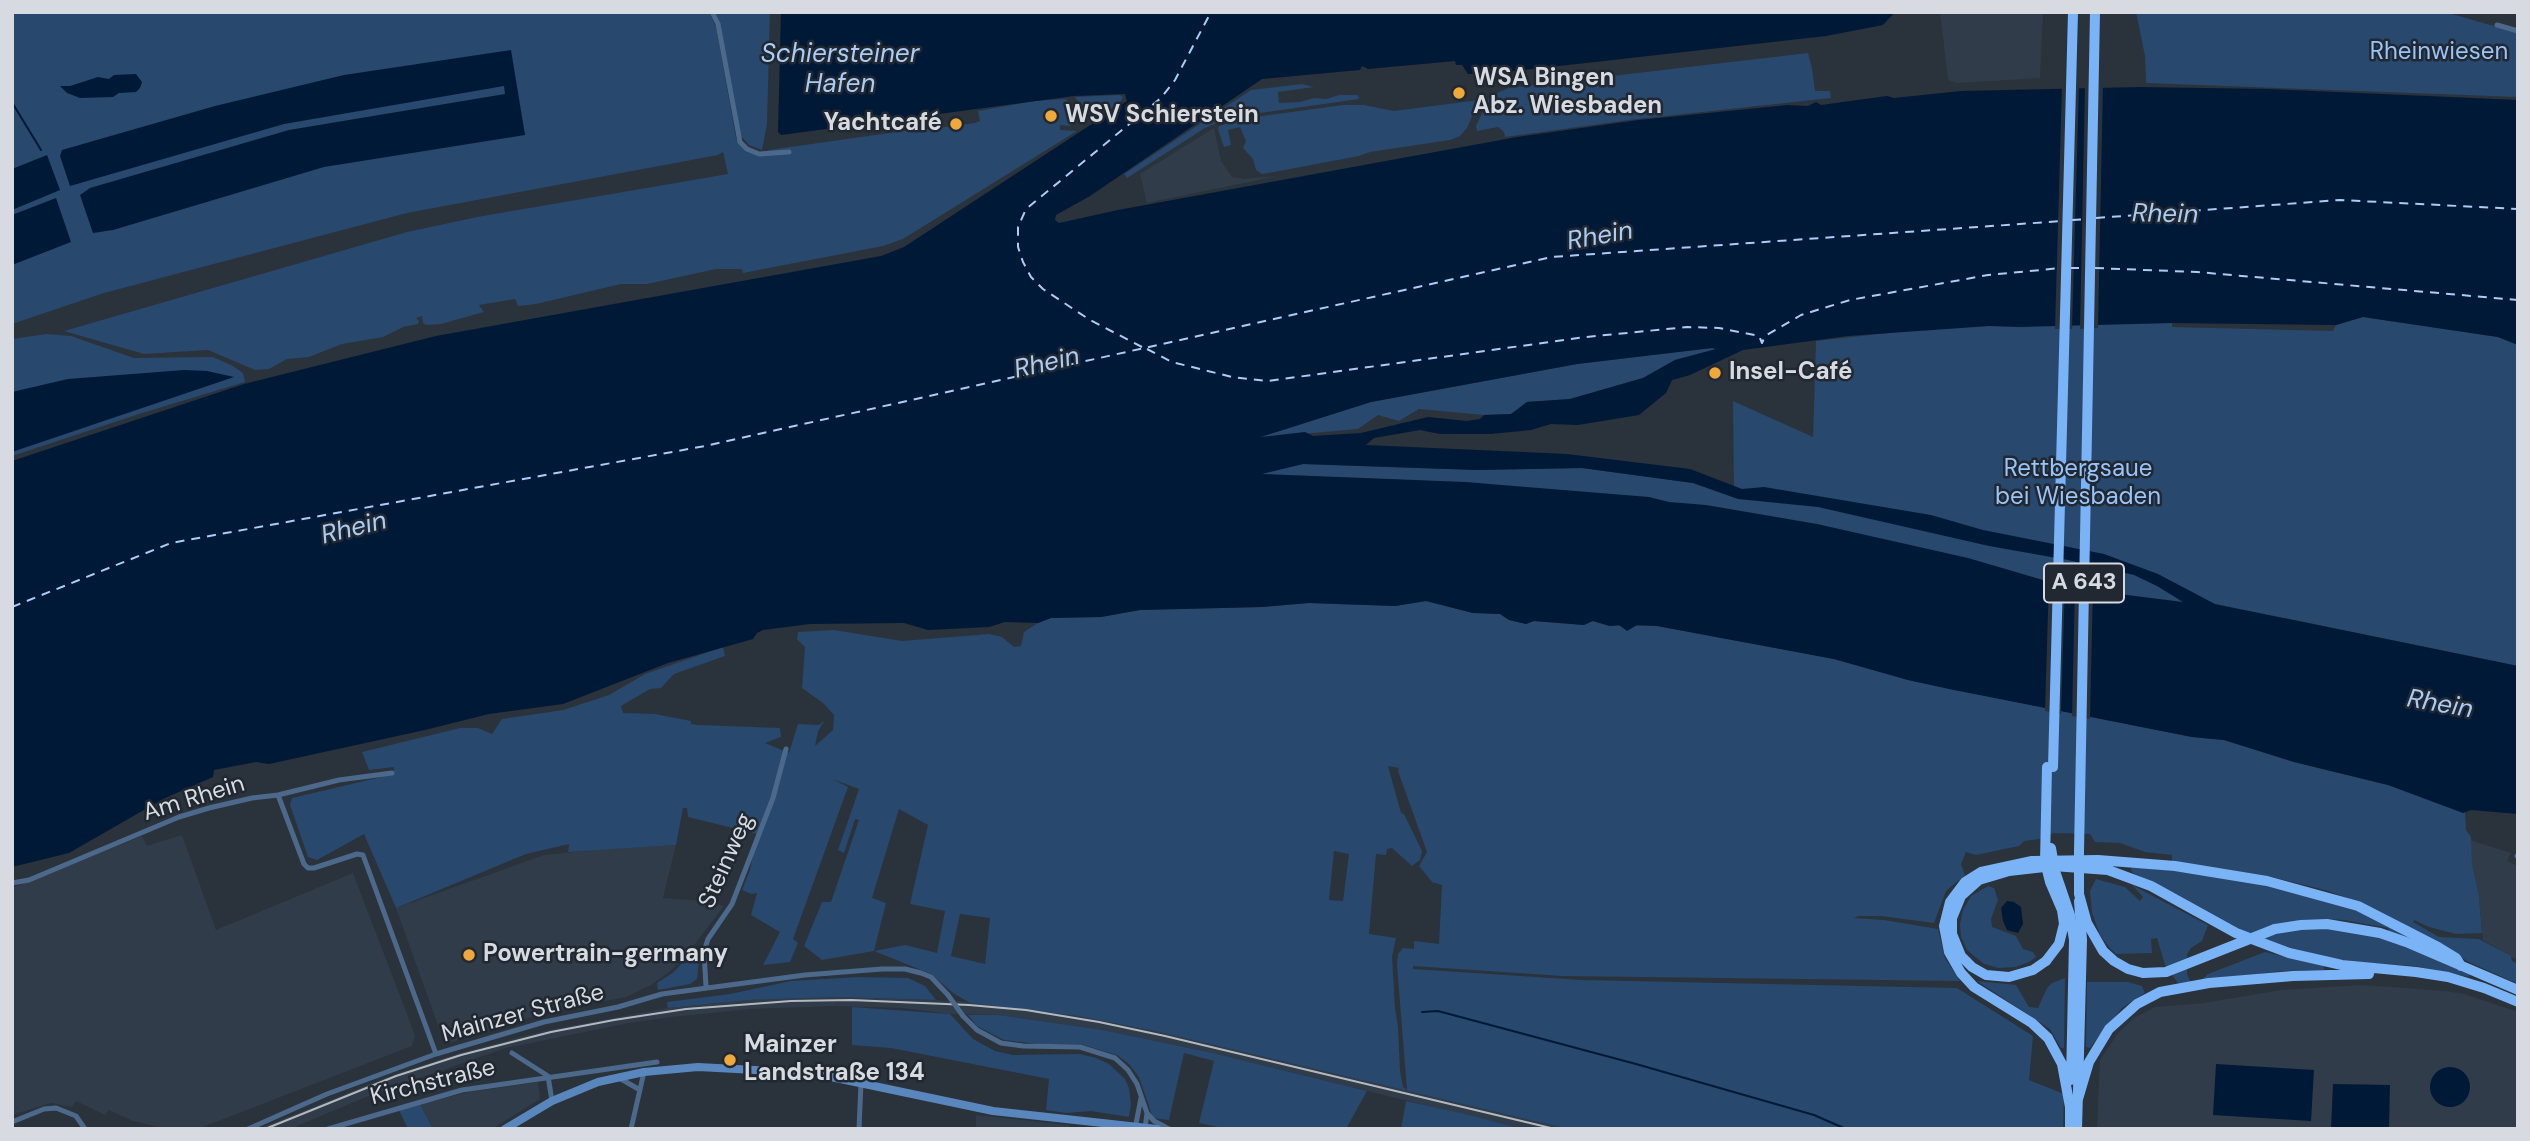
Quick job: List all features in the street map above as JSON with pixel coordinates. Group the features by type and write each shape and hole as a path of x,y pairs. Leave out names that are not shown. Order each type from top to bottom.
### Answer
{"highway":[{"name":"A 643","path":"2073,12 2051,847 2055,871 2067,901 2073,931 2074,1103 2077,1129"},
{"name":"A 643","path":"2070,1129 2074,1103 2082,940 2079,894 2095,12"},
{"path":"2061,485 2055,510 2045,847 2048,876 2062,910 2063,931 2055,950 2039,967 2017,976 1993,977 1972,967 1956,949 1952,934 1954,910 1961,896 1972,885 2017,866 2070,867 2118,872 2236,933 2288,953 2342,965 2443,976 2518,1002"},
{"path":"2074,1103 2062,1064 2048,1038 2032,1023 1969,982 1955,964 1947,945 1944,933 1946,914 1956,891 1981,872 2065,859 2140,863 2211,871 2276,883 2321,894 2368,911 2452,955 2461,965"},
{"path":"2079,894 2087,923 2103,951 2121,965 2143,973 2173,970 2275,929 2314,924 2354,927 2406,942 2518,990"},
{"path":"2074,1103 2094,1050 2109,1029 2127,1011 2160,992 2209,983 2328,974 2404,973 2443,976"}],"main road":[{"path":"505,1129 552,1101 614,1078 698,1067 812,1073 992,1111 1116,1127 1157,1129"}],"street":[{"path":"712,12 718,24 740,142 747,149 759,154 789,152"},
{"path":"2497,25 2518,31"},
{"name":"Steinweg","path":"706,987 704,951 708,939 733,904 773,798 786,749"},
{"name":"Am Rhein","path":"12,883 29,880 179,817 228,803 278,795 339,780 392,773"},
{"path":"278,795 304,864 308,868 357,854 363,855 436,1054"},
{"name":"Mainzer Straße","path":"248,1129 327,1094 436,1054 544,1022 618,1007 662,994 706,987 882,969 905,970 930,977 977,1030 1001,1043 1080,1047 1108,1055 1122,1064 1133,1076 1147,1112"},
{"name":"Kirchstraße","path":"512,1053 548,1076"},
{"name":"Kirchstraße","path":"328,1129 462,1090 657,1062"},
{"path":"631,1129 644,1072"},
{"path":"548,1076 552,1101"},
{"path":"614,1078 631,1083 640,1090"},
{"path":"859,1129 861,1083"},
{"path":"1135,1128 1141,1098"},
{"path":"12,1122 44,1109 56,1108 76,1116 85,1129"},
{"path":"1145,1128 1147,1112"},
{"path":"1147,1112 1154,1121 1169,1129"}],"shaded area":[{"path":"1940,12 2043,12 2040,78 1957,83 1948,80"},
{"path":"1214,128 1221,161 1232,177 1244,179 1278,176 1147,203 1140,174"},
{"path":"182,835 216,930 353,873 415,1035 412,1046 203,1127 162,1128 133,1121 109,1110 105,1115 76,1101 72,1107 51,1103 12,1115 12,888 142,836 147,846"},
{"path":"2470,840 2511,853 2507,861 2518,866 2518,954 2515,959 2483,940"},
{"path":"676,845 663,898 704,901 724,906 688,953 669,972 651,985 626,997 548,1012 449,1043 444,1042 396,908 544,855"},
{"path":"2362,985 2464,994 2518,1012 2518,1129 2097,1129 2100,1060 2118,1033 2134,1018 2155,1007 2204,1003 2281,990"},
{"path":"836,997 959,1001 1078,1016 1155,1031 1568,1129 1522,1129 1213,1053 1103,1030 999,1015 835,1006 750,1009 672,1017 506,1048 366,1097 290,1129 258,1129 395,1074 543,1031 668,1008 749,1000"},
{"path":"538,1082 540,1099 492,1129 433,1129 420,1104 469,1092"},
{"path":"976,1115 1069,1125 1069,1129 976,1129"}],"green space":[{"path":"12,12 709,12 716,27 736,138 741,145 764,155 769,150 975,123 980,121 978,111 1034,101 1066,99 1081,119 1069,126 1060,125 1060,130 1077,131 903,239 883,246 743,273 742,269 716,269 647,284 621,284 536,304 518,306 515,299 479,305 484,312 441,324 426,325 422,316 416,318 418,324 403,327 383,337 342,344 309,357 287,359 269,369 255,370 208,350 144,354 64,331 407,232 477,217 728,174 723,152 407,213 104,293 12,324"},
{"path":"715,12 770,12 767,124 762,150 749,145 741,136"},
{"name":"Rheinwiesen","path":"2136,12 2445,12 2518,33 2518,97 2146,83 2145,56"},
{"path":"1808,53 1815,91 1830,91 1831,98 1629,120 1505,137 1498,127 1477,131 1476,126 1490,96 1509,88"},
{"path":"1302,84 1314,87 1278,92 1279,103 1326,99 1339,95 1358,95 1359,99 1232,117 1205,128 1127,178 1124,174 1251,90"},
{"path":"1075,97 1123,97 1120,103 1091,122"},
{"path":"1479,100 1467,128 1460,136 1450,140 1370,152 1262,174 1256,170 1253,159 1243,148 1246,141 1240,127 1228,130 1231,145 1224,147 1218,129 1219,126 1240,119 1343,105 1364,105 1394,111"},
{"name":"Rettbergsaue bei Wiesbaden","path":"2363,317 2498,337 2518,345 2518,666 2285,618 2069,642 1476,483 1258,474 1303,464 1477,470 1582,468 1693,483 1734,497 1733,401 1813,437 1816,341 1941,327 2075,324 2172,323 2172,327 2333,331 2336,325"},
{"path":"46,334 71,336 134,358 213,357 243,373 245,382 12,456 12,339"},
{"path":"1717,349 1675,360 1643,378 1570,399 1527,402 1511,414 1484,415 1419,409 1399,421 1378,415 1358,429 1256,438 1371,402 1577,364"},
{"path":"1426,601 1473,613 1500,614 1509,620 1526,624 1534,621 1584,625 1592,621 1610,626 1657,626 1834,659 1908,680 2192,737 2224,740 2294,762 2388,785 2442,803 2465,812 2466,830 2471,837 2482,933 2456,934 2414,920 2413,922 2439,937 2479,939 2511,956 2512,961 2518,964 2518,984 2471,963 2353,900 2325,890 2263,875 2172,862 2172,855 2145,852 2120,843 2095,842 2090,834 2054,833 2024,841 2019,846 1976,855 1966,852 1961,864 1965,875 1946,891 1934,923 1881,916 1854,918 1938,929 1945,958 1960,981 1562,976 1413,966 1413,969 1582,980 1957,988 2033,1036 2029,1080 2064,1094 2063,1129 1568,1129 1155,1031 1078,1016 970,1003 953,993 931,974 874,951 822,960 804,946 822,902 831,902 859,820 855,819 844,853 838,850 859,789 832,779 848,787 793,939 798,943 790,962 763,965 780,932 751,915 757,893 751,894 742,890 750,870 757,834 688,817 687,808 683,808 676,845 568,852 569,844 526,854 396,908 364,834 317,860 308,857 290,805 292,798 394,774 394,767 369,770 362,752 460,728 478,728 492,734 502,719 563,710 609,695 645,674 723,647 725,656 674,674 661,688 650,689 621,706 623,713 655,714 691,721 691,724 698,725 780,728 781,737 765,743 789,753 798,724 819,725 825,720 818,731 815,746 833,730 834,715 802,688 805,647 797,639 798,632 834,630 902,641 989,634 1002,637 1014,647 1021,646 1024,632 1051,618 1101,617 1140,610 1309,603 1395,606","holes":["1388,766 1399,768 1427,852 1419,866 1432,882 1442,885 1439,944 1414,941 1414,949 1403,948 1398,954 1407,1090 1403,1087 1400,1071 1395,1008 1392,957 1396,938 1369,934 1376,854 1386,855 1387,849 1392,848 1412,866 1420,860 1422,851 1404,814 1401,813","899,809 928,825 910,904 945,911 937,953 905,945 874,951 886,903 872,898","1334,851 1349,854 1343,901 1329,900","960,914 990,918 985,964 951,956"]},
{"path":"2132,867 2207,874 2284,886 2343,904 2444,953 2389,931 2388,928 2344,920 2327,919 2272,927 2275,935 2315,929 2347,929 2372,934 2470,974 2469,977 2414,966 2309,955 2263,941 2133,873"},
{"path":"2096,879 2125,887 2140,901 2143,897 2132,885 2208,925 2202,941 2187,954 2191,992 2178,983 2165,965 2157,938 2151,939 2152,953 2116,954 2109,947 2100,935 2092,913 2090,891"},
{"path":"1988,886 1994,888 1998,900 1991,919 1992,927 2016,936 2023,949 2033,952 2036,957 2029,962 2016,967 1999,968 1984,964 1967,950 1961,937 1963,910 1971,896"},
{"path":"2265,952 2324,966 2324,970 2282,971 2200,981 2208,974"},
{"path":"690,954 699,961 697,979 690,984 658,990 657,983 674,972"},
{"path":"858,977 908,978 925,986 936,1000 836,997 749,1000 668,1008 667,1002 730,994 791,981"},
{"path":"2065,978 2064,1048 2061,1048 2050,1029 1977,981 2016,985 2029,1007 2038,1008 2047,988"},
{"path":"2087,982 2128,982 2142,986 2145,993 2122,1008 2090,1048 2086,1047"},
{"path":"852,1007 950,1014 973,1039 995,1051 1013,1055 1080,1054 1096,1058 1109,1064 1125,1079 1131,1104 1129,1117 1091,1111 1066,1113 1046,1110 1049,1079 891,1048 852,1045"},
{"path":"968,1015 999,1015 1103,1030 1213,1053 1367,1091 1346,1129 1227,1129 1199,1123 1214,1061 1184,1053 1169,1120 1153,1118 1139,1077 1129,1064 1117,1055 1081,1044 1038,1044 1004,1040 977,1026"},
{"path":"1406,1101 1465,1114 1522,1129 1401,1129"},
{"path":"420,1104 433,1129 408,1129 398,1108"}],"water":[{"path":"781,12 1895,12 1883,25 1826,36 1506,72 1468,74 1462,65 1456,65 1455,61 1368,69 1362,66 1360,70 1262,79 1090,196 1056,215 1055,220 1059,223 1517,137 1639,120 1788,105 1808,106 1816,102 1821,105 1887,96 1894,98 1961,91 2140,87 2268,89 2518,100 2518,345 2498,337 2363,317 2336,325 2172,323 1989,326 1848,336 1743,350 1690,375 1672,380 1666,393 1639,415 1578,425 1551,424 1531,430 1491,434 1440,434 1420,430 1374,438 1366,445 1567,454 1690,469 1742,489 1764,487 1931,515 1983,530 2104,554 2158,574 2215,604 2518,666 2518,814 2471,810 2463,813 2388,785 2294,762 2224,740 2192,737 1949,689 1834,659 1657,626 1637,625 1627,631 1619,625 1610,626 1593,621 1584,625 1534,621 1526,624 1509,620 1500,614 1473,613 1426,601 1395,606 1309,603 1140,610 1101,617 1051,618 1038,623 1005,622 989,627 928,630 904,623 810,624 763,630 753,639 668,663 563,704 489,714 269,764 256,762 214,770 213,777 163,799 69,853 12,867 12,461 244,384 436,336 881,256 904,247 1127,101 1125,94 1074,96 781,135 778,132","holes":["1716,349 1675,360 1643,378 1570,399 1527,402 1511,414 1484,415 1480,419 1467,421 1428,417 1361,433 1313,436 1305,432 1261,437 1371,402 1577,364","1303,464 1477,470 1582,468 1693,483 1738,499 1818,507 1989,546 2134,575 2183,602 2043,580 1968,558 1817,524 1649,497 1465,482 1262,474"]},
{"path":"511,50 525,135 324,167 113,230 93,233 80,195 90,188 289,130 505,94 504,86 284,124 70,186 60,156 62,150 215,106 344,75"},
{"path":"136,74 142,82 136,92 119,93 113,97 80,98 67,93 60,86 70,86 98,77 109,79 114,75"},
{"path":"47,155 60,190 12,210 12,169"},
{"path":"56,198 71,242 12,265 12,215"},
{"path":"184,370 207,371 234,377 12,452 12,392 68,379"},
{"path":"2007,901 2021,907 2023,924 2018,933 2007,930 2003,921 2001,908"},
{"path":"2216,1064 2314,1070 2311,1121 2213,1115"},
{"path":"2450,1067 2464,1073 2470,1087 2464,1101 2450,1107 2436,1101 2430,1087 2436,1073"},
{"path":"2333,1084 2390,1085 2389,1129 2331,1129"}],"pier":[{"path":"2103,84 2098,328 2080,329 2085,85"},
{"path":"2062,85 2079,85 2072,329 2055,329"},
{"path":"2049,578 2065,581 2061,714 2045,711"},
{"path":"2075,583 2093,586 2090,719 2072,716"}],"waterway":[{"path":"13,104 41,150"},
{"path":"1422,1012 1438,1011 1636,1064 1814,1115 1846,1129"}],"ferry route":[{"path":"1142,347 1090,320 1043,289 1031,277 1023,262 1018,247 1018,227 1026,209 1161,98 1175,80 1211,12"},
{"path":"2096,218 2340,200 2518,209"},
{"path":"2072,220 2087,219"},
{"path":"12,607 171,543 705,446 1552,257 2063,221"},
{"path":"1147,349 1172,362 1232,377 1268,381 1586,337 1687,327 1719,328 1759,336 1762,343 1765,336 1801,315 1850,300 1988,275 2061,268"},
{"path":"2070,268 2086,268"},
{"path":"2095,268 2197,272 2518,300"}],"railway":[{"path":"265,1129 396,1076 461,1055 551,1032 686,1009 791,1001 851,1000 1026,1010 1099,1022 1555,1129"}],"place":[{"name":"WSA Bingen Abz. Wiesbaden","path":"1459,93"},
{"name":"WSV Schierstein","path":"1051,116"},
{"name":"Yachtcafé","path":"956,124"},
{"name":"Insel-Café","path":"1715,373"},
{"name":"Powertrain-germany","path":"469,955"},
{"name":"Mainzer Landstraße 134","path":"730,1060"}],"water label":[{"name":"Schiersteiner Hafen","path":"840,70"},
{"name":"Rhein","path":"2165,215"},
{"name":"Rhein","path":"1600,237"},
{"name":"Rhein","path":"1047,364"},
{"name":"Rhein","path":"354,529"},
{"name":"Rhein","path":"2440,705"}]}
